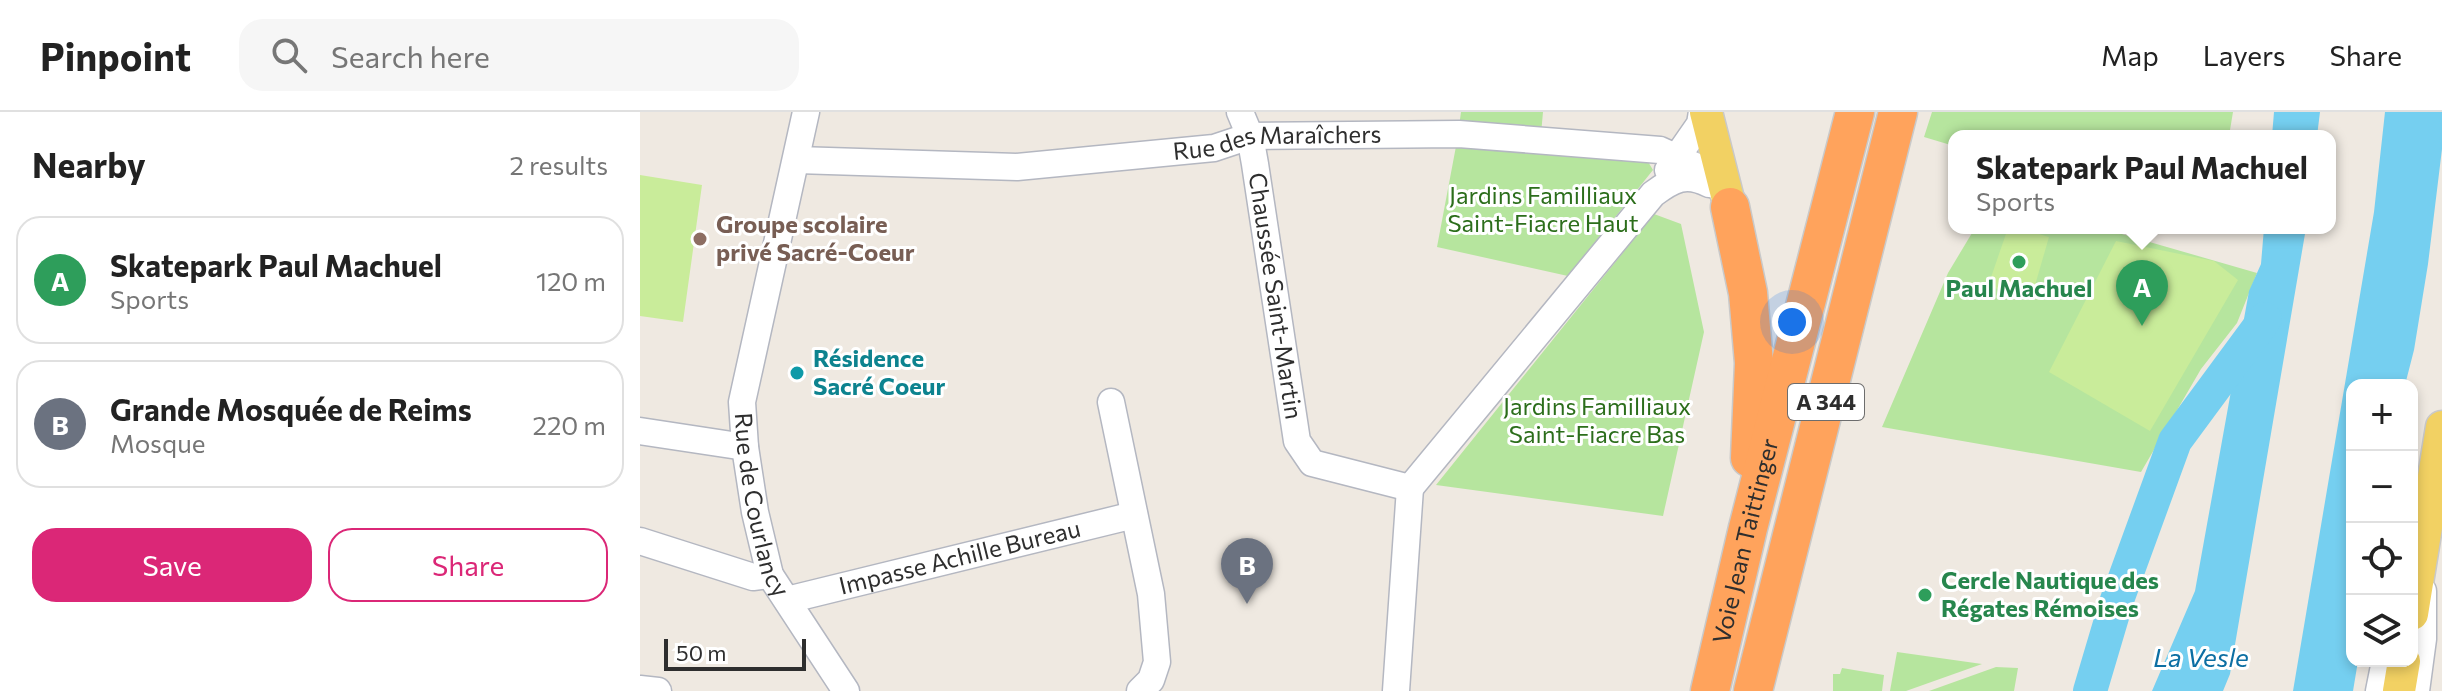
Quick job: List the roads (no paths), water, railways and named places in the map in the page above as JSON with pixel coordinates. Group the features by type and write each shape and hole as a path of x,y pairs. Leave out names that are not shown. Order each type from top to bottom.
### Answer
{"highway":[{"name":"Voie Jean Taittinger","path":"1710,691 1748,528 1855,112"},
{"name":"Voie Jean Taittinger","path":"1753,691 1898,112"},
{"path":"1730,207 1748,293 1754,363 1748,528"}],"main road":[{"path":"1704,112 1730,207"},
{"path":"2415,595 2442,427"},
{"path":"2399,691 2403,667"}],"street":[{"name":"Rue de Courlancy","path":"806,112 742,402 745,447 755,512 770,575 846,691"},
{"path":"1396,691 1410,488 1653,194 1700,124 1704,112"},
{"name":"Rue des Maraîchers","path":"797,160 1017,167 1214,148 1245,124 1459,123 1660,150 1713,174 1730,207"},
{"name":"Chaussée Saint-Martin","path":"1245,124 1297,441 1312,463 1410,488"},
{"path":"1675,158 1718,155"},
{"path":"1653,194 1670,181 1685,176 1707,182 1730,207"},
{"path":"1111,402 1151,594 1157,662 1151,680 1140,691"},
{"path":"640,431 745,447"},
{"name":"Impasse Achille Bureau","path":"787,600 1134,515"},
{"path":"640,541 753,577 770,575"},
{"path":"2418,560 2423,546"},
{"path":"2416,691 2423,639 2423,546"},
{"path":"2379,691 2384,667"},
{"path":"640,689 658,691"}],"water":[{"path":"2274,112 2320,112 2318,130 2272,130"},
{"path":"2385,112 2442,112 2442,149 2428,264 2407,379 2346,379 2346,667 2357,667 2353,691 2293,691 2374,212"},
{"name":"La Vesle","path":"2264,234 2305,234 2230,674 2223,691 2152,691 2195,591 2249,291 2261,264"}],"waterway":[{"name":"La Vesle","path":"2090,691 2117,600 2175,441 2265,319"}],"place":[{"name":"Groupe scolaire privé Sacré-Coeur","path":"700,239"},
{"name":"Paul Machuel","path":"2019,262"},
{"name":"Skatepark Paul Machuel","path":"2142,326"},
{"name":"Résidence Sacré Coeur","path":"797,373"},
{"name":"Cercle Nautique des Régates Rémoises","path":"1925,595"},
{"name":"Grande Mosquée de Reims","path":"1247,604"}],"park label":[{"name":"Jardins Familliaux Saint-Fiacre Haut","path":"1543,210"},
{"name":"Jardins Familliaux Saint-Fiacre Bas","path":"1597,421"}]}
